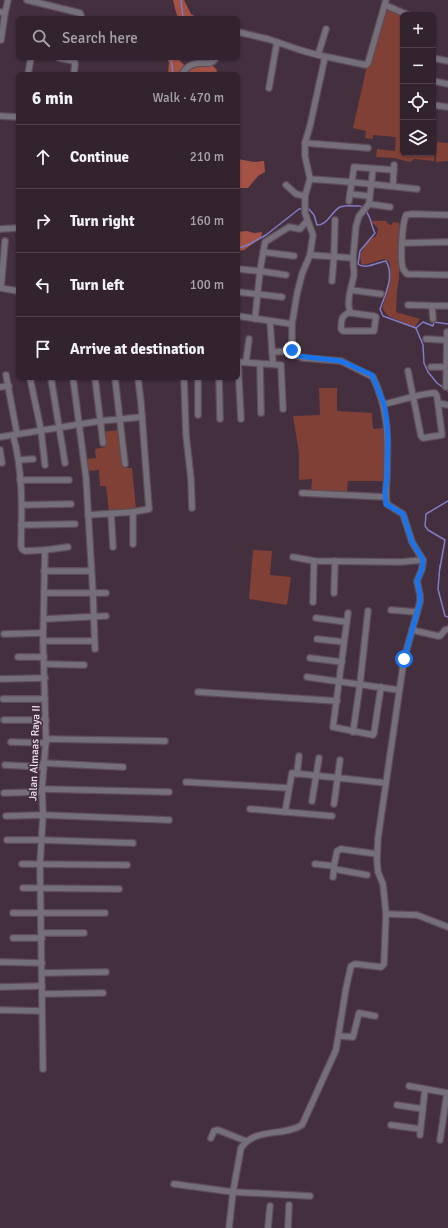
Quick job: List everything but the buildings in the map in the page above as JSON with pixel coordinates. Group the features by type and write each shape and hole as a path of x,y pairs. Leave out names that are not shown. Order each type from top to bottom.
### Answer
{"street":[{"path":"1,40 3,12 8,0"},
{"path":"27,0 80,14 81,16"},
{"path":"240,32 268,38 276,42 325,57 366,65 368,63 385,2 403,12"},
{"path":"318,55 326,29"},
{"path":"269,88 276,42"},
{"path":"229,1228 233,1192 241,1148 246,1141 259,1135 288,1130 302,1125 334,1058 351,966 355,964 381,967 384,964 386,914 383,884 378,872 378,838 404,659 420,602 417,581 422,569 423,560 412,542 403,514 386,504 388,437 384,404 372,375 341,361 303,358 295,355 292,351 292,324 302,274 310,255 313,235 307,221 305,210 305,196 310,179 305,156 305,143 317,99 325,57"},
{"path":"436,59 448,61"},
{"path":"28,72 31,60"},
{"path":"73,60 75,63 74,72"},
{"path":"184,72 190,65 201,63 210,64 214,60"},
{"path":"436,82 448,84"},
{"path":"436,105 447,107"},
{"path":"0,116 16,117"},
{"path":"305,143 368,148"},
{"path":"349,201 354,164 373,169 394,168 393,186"},
{"path":"350,312 349,304 354,273 353,258 356,226 361,213 368,205 373,169"},
{"path":"310,179 417,189"},
{"path":"286,185 296,194 305,196"},
{"path":"350,194 369,196"},
{"path":"368,205 390,207"},
{"path":"448,214 406,215 403,222 402,243 404,269 407,274 448,275"},
{"path":"332,281 335,220"},
{"path":"255,319 260,271 265,242 289,226 300,229 307,221"},
{"path":"0,229 16,228"},
{"path":"5,241 1,288 16,291"},
{"path":"402,243 448,242"},
{"path":"263,252 294,256"},
{"path":"310,255 353,258"},
{"path":"240,269 286,275"},
{"path":"351,290 381,294"},
{"path":"240,292 282,297"},
{"path":"408,305 448,306"},
{"path":"432,306 433,319"},
{"path":"350,312 351,314 376,317 374,331 343,331 341,329 342,317 350,312"},
{"path":"240,316 292,324"},
{"path":"270,321 273,364"},
{"path":"446,387 448,367 446,340 447,332"},
{"path":"246,362 250,339"},
{"path":"426,339 446,340"},
{"path":"272,352 292,351"},
{"path":"240,362 281,365 283,409"},
{"path":"260,364 261,413"},
{"path":"431,367 448,367"},
{"path":"384,404 414,397 435,393 438,403 442,435 422,437 414,397 408,371"},
{"path":"6,376 9,386 19,460 22,505 22,549 25,551 68,547"},
{"path":"30,380 41,430 45,465"},
{"path":"52,380 65,463"},
{"path":"73,380 86,477 95,649"},
{"path":"95,380 103,443"},
{"path":"115,380 125,464"},
{"path":"88,515 133,512 147,510 150,507 142,403 138,380"},
{"path":"184,380 186,435 191,480 192,508"},
{"path":"198,380 198,415"},
{"path":"219,380 220,419"},
{"path":"239,380 241,419"},
{"path":"0,387 9,386"},
{"path":"438,403 448,405"},
{"path":"0,437 59,427 142,416"},
{"path":"0,450 2,463"},
{"path":"19,460 33,459"},
{"path":"20,480 69,480"},
{"path":"302,493 386,497"},
{"path":"22,505 71,504"},
{"path":"133,512 133,544"},
{"path":"111,513 113,547"},
{"path":"21,525 75,524"},
{"name":"Jalan Almaas Raya II","path":"43,1069 42,912 40,864 43,765 46,741 43,641 44,550"},
{"path":"294,557 314,561 401,562 423,560"},
{"path":"313,602 314,561"},
{"path":"334,592 335,561"},
{"path":"44,571 91,571"},
{"path":"44,593 106,593"},
{"path":"391,610 417,612"},
{"path":"353,732 368,611"},
{"path":"348,613 333,727 370,736 373,735 381,687"},
{"path":"44,619 106,616"},
{"path":"316,618 347,622"},
{"path":"412,630 438,636 440,636 445,630 448,630"},
{"path":"4,634 44,633"},
{"path":"317,639 344,642"},
{"path":"43,641 94,641"},
{"path":"18,657 44,657"},
{"path":"310,658 342,662"},
{"path":"44,664 84,665"},
{"path":"307,677 400,690"},
{"path":"1,679 45,678"},
{"path":"198,692 337,701"},
{"path":"3,699 45,699"},
{"path":"4,720 46,720"},
{"path":"10,742 165,742"},
{"path":"297,774 299,756"},
{"path":"312,801 319,758"},
{"path":"334,804 339,778 340,760"},
{"path":"5,765 123,767"},
{"path":"286,812 292,773 386,783"},
{"path":"186,782 289,788"},
{"path":"4,793 42,790 169,792"},
{"path":"250,809 332,816"},
{"path":"6,816 42,815 169,820"},
{"path":"7,840 133,844"},
{"path":"333,877 337,851 378,854"},
{"path":"22,864 127,865"},
{"path":"315,864 367,875"},
{"path":"23,888 119,889"},
{"path":"13,913 105,913"},
{"path":"386,914 417,915 448,927"},
{"path":"13,938 84,933"},
{"path":"0,962 42,963"},
{"path":"42,973 106,972"},
{"path":"0,987 42,986"},
{"path":"42,994 103,993"},
{"path":"0,1010 42,1011"},
{"path":"339,1036 353,1037 359,1013 374,1016"},
{"path":"409,1086 448,1093 440,1140"},
{"path":"391,1125 420,1132 425,1089"},
{"path":"397,1105 423,1109"},
{"path":"211,1138 214,1130 218,1130 246,1141"},
{"path":"174,1184 233,1192 310,1196"},
{"path":"288,1228 289,1205"},
{"path":"268,1228 270,1206"}],"shaded area":[{"path":"173,0 184,0 191,14 194,16 177,16"},
{"path":"385,8 400,15 400,156 434,156 434,161 414,159 410,162 394,158 376,157 377,149 395,151 396,137 373,135 373,139 365,138 366,131 353,128 366,70"},
{"path":"168,60 179,60 185,66 191,63 208,61 217,70 216,72 168,72"},
{"path":"437,142 448,143 448,161 436,162"},
{"path":"240,159 254,162 264,161 265,172 258,176 248,188 240,188"},
{"path":"372,221 386,221 388,224 392,225 393,222 399,223 399,278 396,312 420,319 415,327 388,316 382,308 388,291 390,279 389,261 384,259 363,265 361,263 360,255 369,239 375,237 378,232 378,228 372,223"},
{"path":"240,232 262,232 261,238 244,250 240,251"},
{"path":"319,388 337,388 337,411 372,413 373,429 384,428 385,481 348,481 347,492 311,491 312,479 299,480 299,453 293,416 320,415"},
{"path":"119,430 123,468 132,468 136,509 109,511 106,486 100,486 99,470 88,471 87,459 96,458 95,449 105,447 103,432"},
{"path":"253,550 272,551 270,575 291,577 287,605 249,599"}],"waterway":[{"path":"181,0 183,16"},
{"path":"171,60 173,72"},
{"path":"240,247 248,245 266,235 299,209 308,208 314,215 317,225 327,221 340,207 360,206 363,208"},
{"path":"365,210 369,215 375,233 360,251 358,264 361,266 368,266 386,261 390,273 388,285 380,309 383,316 416,328 423,345 424,363 428,372 437,383 448,391"},
{"path":"416,328 423,322 433,326 434,322 448,324"},
{"path":"448,501 426,514 425,526 428,530 445,540 440,568 440,565 438,589 445,616 448,617"}],"route":[{"path":"292,350 295,355 303,358 341,361 372,375 384,404 388,437 387,478 385,492 386,504 403,514 412,542 423,560 422,569 417,581 420,602 404,659"}]}
